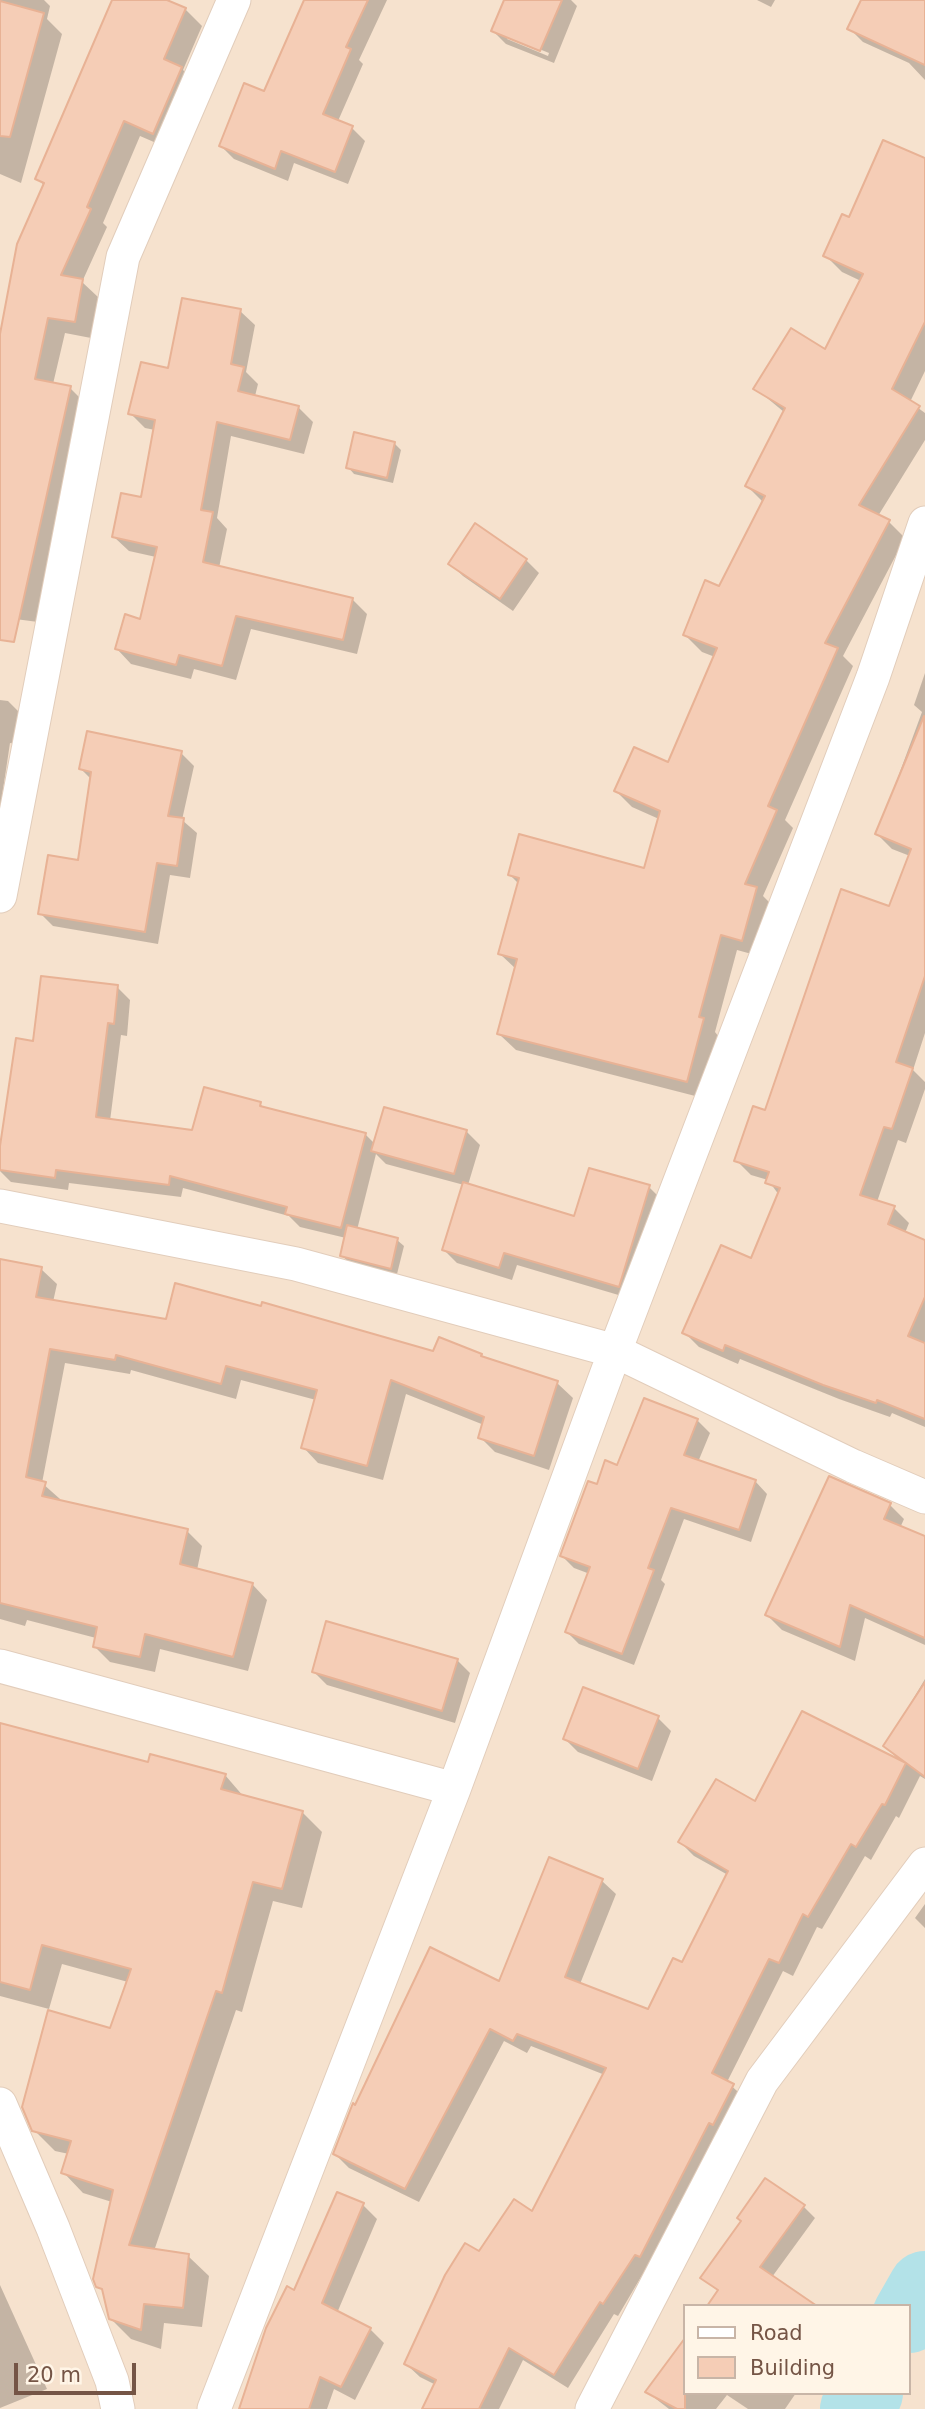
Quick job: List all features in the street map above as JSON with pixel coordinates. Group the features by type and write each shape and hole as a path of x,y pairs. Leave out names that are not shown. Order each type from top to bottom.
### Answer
{"street":[{"path":"0,896 122,257 234,0"},
{"path":"214,2409 454,1789 615,1350 873,677 925,523"},
{"path":"0,1206 296,1264 615,1350 853,1466 925,1497"},
{"path":"0,1666 454,1789"},
{"path":"592,2409 762,2081 925,1864"},
{"path":"0,2104 53,2228 112,2381 118,2409"}],"shaded area":[{"path":"0,0 925,0 925,2409 0,2409"}],"building":[{"path":"112,0 167,0 186,8 164,59 182,67 153,134 124,121 87,207 91,209 61,275 83,279 75,322 48,318 35,379 71,386 14,642 0,640 0,334 17,244 44,183 35,179"},
{"path":"304,0 368,0 346,47 351,49 323,114 353,126 335,172 281,151 275,169 219,146 244,83 264,91"},
{"path":"504,0 562,0 540,51 491,31"},
{"path":"861,0 925,0 925,65 847,29"},
{"path":"0,1 44,13 10,137 0,136"},
{"path":"883,140 925,158 925,322 892,389 920,406 859,505 890,520 825,643 838,648 768,806 777,810 745,884 757,887 742,941 721,935 699,1017 704,1018 687,1082 497,1034 517,959 498,954 519,878 508,875 519,834 644,868 660,811 614,791 634,747 668,762 717,648 683,635 705,580 719,586 765,496 745,486 785,408 753,389 791,328 825,349 863,274 823,256 842,214 849,217"},
{"path":"182,298 241,309 231,364 244,367 238,391 299,406 290,440 217,422 201,510 213,512 203,562 353,598 343,640 236,616 222,666 179,655 176,665 115,649 125,614 140,619 157,547 112,537 121,493 141,497 155,420 128,414 141,362 168,368"},
{"path":"354,432 395,442 387,478 346,468"},
{"path":"475,523 527,559 500,599 448,564"},
{"path":"924,716 925,976 896,1062 913,1068 892,1129 884,1127 860,1195 895,1206 888,1224 925,1240 925,1297 908,1336 925,1343 925,1419 877,1400 876,1403 823,1385 725,1345 723,1351 682,1333 721,1245 751,1258 780,1188 765,1183 769,1172 734,1161 753,1106 765,1110 841,889 889,906 911,849 875,834"},
{"path":"87,731 182,751 168,816 184,818 177,866 157,863 145,932 38,914 48,855 78,860 91,772 79,769"},
{"path":"41,976 118,985 114,1024 108,1023 96,1117 192,1130 204,1087 261,1102 260,1106 366,1133 341,1228 285,1214 287,1207 170,1176 169,1185 56,1170 55,1178 0,1170 0,1146 16,1038 33,1041"},
{"path":"384,1107 467,1130 454,1174 371,1151"},
{"path":"589,1168 650,1185 619,1287 504,1253 499,1268 442,1250 463,1182 574,1216"},
{"path":"347,1225 398,1238 391,1269 340,1256"},
{"path":"0,1259 42,1267 36,1297 166,1319 175,1283 261,1306 262,1302 433,1351 439,1337 482,1354 481,1356 558,1381 534,1456 478,1438 484,1417 391,1380 367,1466 301,1448 317,1390 226,1366 221,1384 116,1355 115,1360 50,1349 26,1477 46,1482 42,1496 188,1529 180,1564 253,1583 233,1657 145,1634 140,1657 93,1647 97,1627 0,1603"},
{"path":"644,1398 698,1419 684,1455 756,1480 739,1530 671,1508 648,1568 654,1570 622,1654 565,1632 590,1567 560,1556 588,1481 597,1484 605,1460 617,1465"},
{"path":"829,1476 891,1503 884,1519 925,1536 925,1638 850,1605 840,1647 765,1615"},
{"path":"326,1621 458,1659 442,1711 312,1672"},
{"path":"925,1682 925,1777 883,1746"},
{"path":"583,1687 659,1716 638,1769 563,1739"},
{"path":"802,1711 906,1763 885,1805 882,1804 856,1847 851,1844 808,1917 803,1914 779,1963 769,1959 712,2073 734,2084 713,2125 709,2123 640,2257 635,2255 603,2304 600,2302 554,2375 509,2348 479,2409 422,2409 436,2380 404,2364 445,2275 465,2243 479,2251 514,2199 532,2211 606,2068 517,2034 513,2041 490,2029 405,2189 333,2154 353,2103 355,2105 430,1947 499,1981 549,1857 603,1879 565,1977 648,2009 673,1958 682,1962 728,1871 678,1842 716,1779 755,1801"},
{"path":"0,1723 148,1762 150,1754 226,1774 221,1789 303,1811 282,1889 253,1882 222,1993 216,1991 129,2245 189,2254 183,2308 144,2304 141,2330 109,2319 102,2289 96,2287 93,2279 113,2190 61,2173 71,2141 32,2131 22,2107 48,2010 110,2028 131,1969 42,1945 30,1990 0,1982"},
{"path":"765,2178 805,2205 760,2267 814,2304 708,2304 718,2290 700,2278 741,2221 737,2218"},
{"path":"337,2192 364,2203 322,2303 371,2328 341,2387 320,2377 309,2409 239,2409 266,2328 287,2286 294,2290"},
{"path":"684,2339 685,2409 677,2409 645,2392"}],"waterway":[{"path":"911,2312 925,2288"},
{"path":"857,2409 865,2395"}]}
